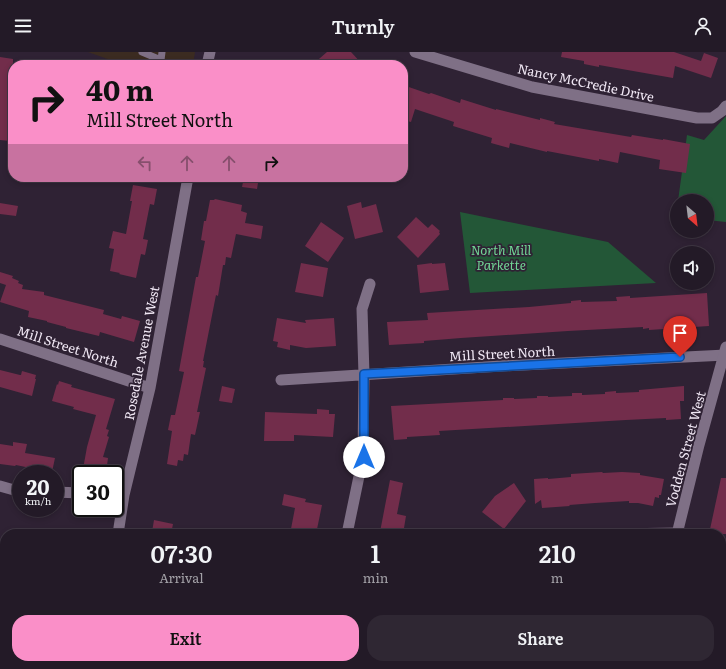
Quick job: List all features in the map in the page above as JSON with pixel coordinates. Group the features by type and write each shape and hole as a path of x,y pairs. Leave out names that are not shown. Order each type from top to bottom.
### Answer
{"street":[{"name":"Nancy McCredie Drive","path":"415,52 532,87 697,118 712,118 726,106"},
{"name":"Rosedale Avenue West","path":"124,481 150,388 187,182"},
{"path":"348,529 364,457 362,309 370,284"},
{"name":"Mill Street North","path":"0,339 150,388"},
{"name":"Mill Street North","path":"281,380 725,352"},
{"name":"Vodden Street West","path":"678,529 699,445 725,352"},
{"path":"0,486 12,489"},
{"name":"Rosedale Avenue West","path":"118,529 119,517"}],"lane":[{"path":"142,52 161,60 162,52"}],"shaded area":[{"path":"88,52 195,52 194,60 110,60"}],"green space":[{"path":"726,116 726,222 714,221 714,194 679,194 687,135 704,140"},
{"name":"North Mill Parkette","path":"460,212 608,242 656,283 470,293"}],"building":[{"path":"327,52 351,52 358,60 318,60"},
{"path":"562,52 674,52 701,61 704,53 718,58 711,78 675,66 673,78 599,65 599,67 584,64 584,61 561,57"},
{"path":"0,57 13,60 8,60 8,141 0,140"},
{"path":"408,87 460,103 461,99 496,110 555,122 554,124 631,137 632,135 690,144 686,173 659,169 660,160 620,152 618,163 547,152 510,143 509,148 491,143 492,138 453,126 454,122 415,109 411,122 408,121"},
{"path":"243,182 258,182 257,189 242,187"},
{"path":"133,185 157,189 154,205 150,204 143,239 148,240 145,255 141,254 136,278 110,271 114,249 109,248 113,231 126,234 132,201 130,201"},
{"path":"215,199 242,205 241,211 247,213 245,223 263,226 261,239 236,234 231,258 226,257 225,265 223,265 218,296 216,295 203,361 203,367 206,368 197,412 200,412 195,435 191,434 188,455 184,454 183,461 178,460 177,466 167,464 172,431 168,430 171,415 175,415 184,372 179,371 196,277 198,277 205,241 201,240 204,221 206,221 210,200"},
{"path":"361,202 362,208 376,204 383,232 355,239 347,206"},
{"path":"0,203 18,206 16,216 0,214"},
{"path":"416,217 428,228 432,224 440,231 440,234 418,258 397,237"},
{"path":"321,222 344,238 328,262 305,246"},
{"path":"301,263 328,268 323,297 295,292"},
{"path":"445,263 449,290 420,293 417,265"},
{"path":"0,272 13,276 12,278 19,281 18,283 23,285 22,289 44,292 44,295 104,310 103,314 121,319 122,316 140,321 134,342 100,332 99,336 28,317 29,311 0,302 6,285 0,283"},
{"path":"707,293 709,326 649,330 649,328 643,329 643,327 568,331 461,338 424,341 424,343 389,345 387,322 428,320 427,313 529,307 571,303 571,301 581,300 581,302 617,301 616,297 630,296 630,298"},
{"path":"277,318 306,323 305,320 334,318 336,346 306,348 290,345 290,350 277,347 278,342 273,341"},
{"path":"0,370 20,375 22,371 36,375 32,396 0,387"},
{"path":"59,381 72,385 71,387 115,399 106,429 109,430 107,436 109,437 103,457 108,458 107,465 84,465 96,415 73,409 74,407 52,401 57,384 58,385"},
{"path":"222,386 235,389 232,403 219,401"},
{"path":"684,386 684,401 680,401 681,419 666,420 666,418 439,431 440,435 407,437 407,439 394,440 391,406 503,400 503,398 537,398 537,396 572,396 572,393 582,393 582,395 605,394 605,392 616,391 616,393 639,392 639,390"},
{"path":"317,409 329,410 329,414 335,414 333,437 294,435 294,441 264,441 265,412 317,414"},
{"path":"13,442 27,444 25,453 55,458 54,465 12,466 0,464 0,444 13,446"},
{"path":"602,472 640,473 640,475 664,479 661,495 659,495 659,498 655,497 653,506 629,503 629,501 542,508 541,500 535,504 534,479 571,477 571,474"},
{"path":"721,478 726,478 726,529 710,529"},
{"path":"390,480 403,483 397,514 406,516 404,529 381,529"},
{"path":"514,483 526,501 504,529 482,512 495,496"},
{"path":"284,494 306,499 305,502 322,505 317,529 291,529 295,508 282,505"},
{"path":"154,520 173,524 172,529 152,529"}],"route":[{"path":"364,457 364,374 680,357"}]}
